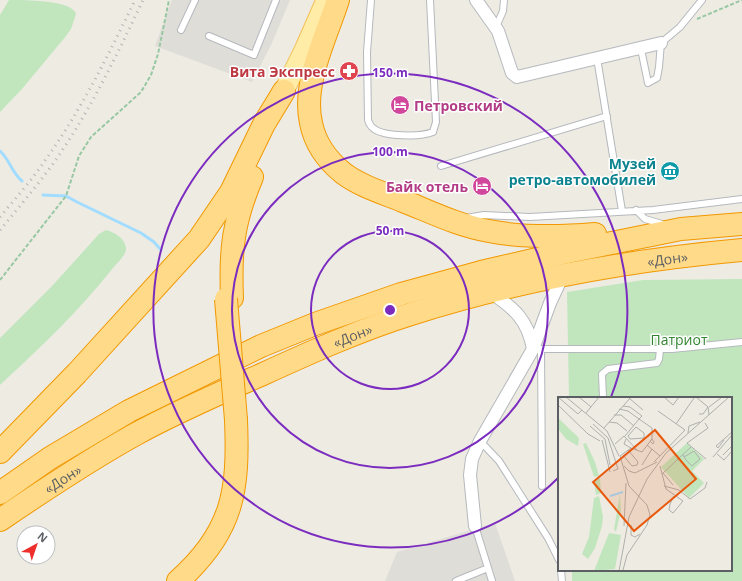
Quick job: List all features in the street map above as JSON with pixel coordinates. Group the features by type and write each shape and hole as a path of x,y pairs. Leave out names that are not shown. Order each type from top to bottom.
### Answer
{"highway":[{"path":"229,298 233,235 242,199 259,158 314,44 332,0"},
{"path":"338,0 309,90 310,121 319,145 331,162 351,178 371,188 453,220 488,231 518,236 566,236 647,229 681,229"},
{"path":"190,581 219,548 232,523 239,504 245,472 224,257 226,234 237,197 284,91"},
{"path":"0,452 77,373 199,239 231,192 264,124 284,91"},
{"name":"«Дон»","path":"0,492 50,458 129,411 261,346 315,324 401,294 481,272 581,248 681,229 742,224"},
{"name":"«Дон»","path":"0,520 33,497 137,434 324,346 411,314 490,292 563,275 688,256 742,250"},
{"path":"178,581 192,568 212,544 220,531 231,503 236,486 239,420"},
{"path":"0,530 26,509 33,497"}],"main road":[{"path":"284,91 306,48 326,0"}],"street":[{"path":"476,0 496,27 503,42 514,76 524,76 661,43"},
{"path":"475,526 470,475 472,459 480,441 537,349 550,303 563,275"},
{"path":"490,292 509,306 523,320 537,349"}],"lane":[{"path":"181,30 195,0"},
{"path":"209,36 254,55 276,0"},
{"path":"371,0 367,52 368,120 373,129 413,135 432,132 436,122 430,0"},
{"path":"496,27 503,11 504,0"},
{"path":"661,43 660,67 657,78 648,83 640,48 661,43 680,27 702,0"},
{"path":"597,58 622,211"},
{"path":"441,166 607,116"},
{"path":"453,220 484,215 530,217 636,210 742,199"},
{"path":"636,210 652,222 681,229"},
{"path":"542,486 537,349 660,349 742,342"},
{"path":"603,397 602,374 608,369 657,362 659,359 660,349"},
{"path":"480,441 498,461 550,542 558,558"},
{"path":"475,526 492,581"},
{"path":"456,581 488,568"},
{"path":"561,571 562,581"}],"path":[{"path":"0,280 66,196 79,156 91,137 141,92 151,75 158,54 169,0"},
{"path":"680,27 742,0"}],"shaded area":[{"path":"172,0 290,0 272,43 252,82 155,46"},
{"path":"495,523 515,581 385,581 397,552"}],"green space":[{"path":"9,0 58,3 73,9 76,14 71,29 66,36 22,89 0,112 0,15"},
{"path":"106,230 117,235 125,243 126,250 123,257 73,314 45,343 0,385 0,338 53,285 99,234"},
{"name":"Патриот","path":"742,279 742,581 572,581 572,571 732,571 732,397 569,397 567,292 643,280"}],"waterway":[{"path":"0,151 22,181"},
{"path":"43,195 66,196 141,233 154,242 161,250"}],"railway":[{"path":"0,217 39,169 70,123 104,63 135,0"},
{"path":"0,230 50,168 64,148 89,107 143,0"}],"place":[{"name":"Вита Экспресс","path":"349,71"},
{"name":"Петровский","path":"400,105"},
{"name":"Музей ретро-автомобилей","path":"670,171"},
{"name":"Байк отель","path":"482,186"}]}
